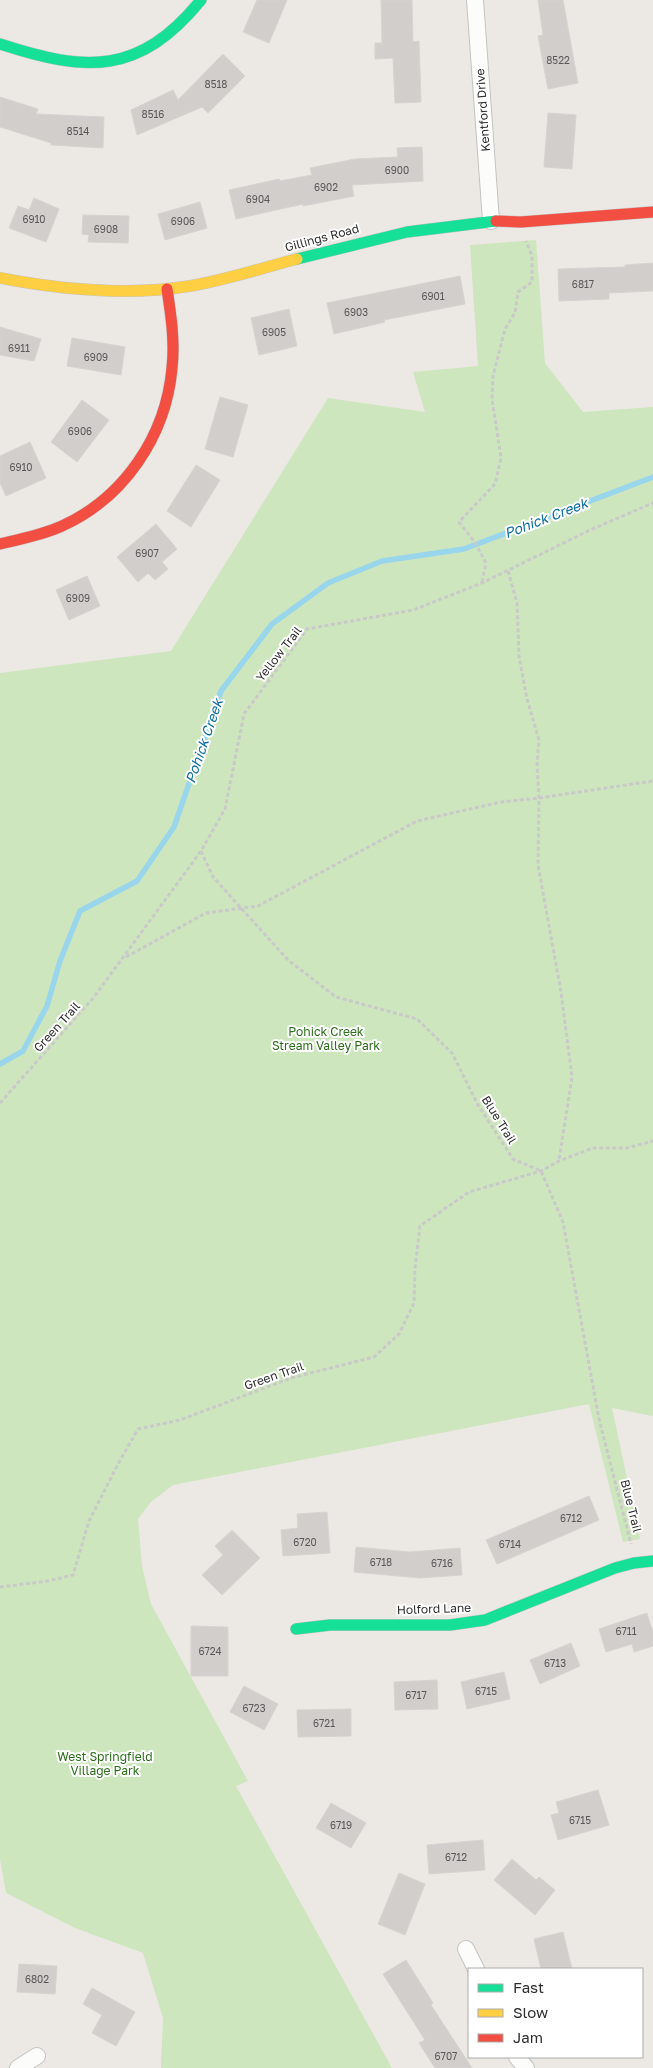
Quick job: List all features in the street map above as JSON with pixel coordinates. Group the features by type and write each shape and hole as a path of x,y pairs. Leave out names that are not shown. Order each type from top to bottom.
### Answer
{"street":[{"path":"0,44 67,62 90,64 117,60 149,48 164,39 180,26 201,0"},
{"name":"Kentford Drive","path":"475,0 490,221"},
{"name":"Gillings Road","path":"0,278 39,286 89,291 121,292 168,289 191,286 407,232 490,221 521,222 653,212"},
{"path":"0,544 39,537 84,516 108,498 122,484 145,454 162,419 172,378 174,347 168,289"},
{"name":"Holford Lane","path":"296,1629 330,1625 450,1625 485,1620 615,1568 653,1561"},
{"path":"466,1949 476,1968"},
{"path":"18,2068 38,2056"},
{"path":"518,2058 526,2068"}],"path":[{"path":"482,582 486,563 476,544 459,522 495,484 501,458 492,399 493,376 505,330 515,313 518,292 532,282 532,256 521,222"},
{"name":"Yellow Trail","path":"123,959 201,851 225,809 244,714 307,629 413,610 508,571 588,531 653,503"},
{"path":"508,571 517,603 520,656 526,700 539,740 536,765 539,798 538,865 561,992 572,1078 558,1161"},
{"path":"123,959 206,913 258,906 417,821 501,802 653,780"},
{"name":"Blue Trail","path":"201,851 213,877 288,960 336,997 418,1020 452,1053 478,1105 513,1159 541,1171 563,1222 599,1420 634,1563"},
{"name":"Green Trail","path":"0,1103 66,1031 123,959"},
{"path":"541,1171 558,1161 593,1148 627,1148 653,1141"},
{"name":"Green Trail","path":"0,1588 48,1581 73,1575 89,1520 138,1429 180,1420 292,1378 374,1357 400,1334 414,1303 415,1268 420,1226 469,1192 541,1171"}],"green space":[{"name":"Pohick Creek Stream Valley Park","path":"536,240 545,363 583,412 653,407 653,1416 612,1408 640,1539 623,1542 589,1404 173,1485 151,1502 138,1519 142,1566 151,1604 248,1781 236,1786 392,2068 161,2068 163,2018 143,1953 75,1928 6,1893 0,1859 0,673 171,651 328,398 425,412 413,372 478,366 470,245"}],"building":[{"path":"257,0 287,0 269,43 243,32"},
{"path":"381,0 412,0 413,42 419,41 421,102 395,103 393,58 375,59 375,43 382,43"},
{"path":"538,0 563,0 578,83 548,89 538,36 543,35"},
{"path":"223,54 245,76 208,113 202,107 137,135 131,110 173,90 178,100"},
{"path":"0,97 38,109 36,114 104,117 103,148 51,145 51,143 0,127"},
{"path":"548,113 576,115 572,169 544,167"},
{"path":"422,147 423,181 352,185 354,196 303,206 303,204 236,219 229,190 279,179 280,181 312,175 310,168 355,159 398,157 397,148"},
{"path":"34,198 59,209 46,242 9,228 18,206 29,210"},
{"path":"200,202 207,228 165,240 158,214"},
{"path":"83,215 129,216 128,243 88,242 89,235 82,234"},
{"path":"653,263 653,291 609,293 609,299 559,301 558,269 625,267 625,265"},
{"path":"460,276 465,304 384,320 385,322 334,334 327,303"},
{"path":"289,309 297,346 259,355 251,318"},
{"path":"0,327 41,339 34,361 0,355"},
{"path":"72,338 125,347 121,375 67,366"},
{"path":"220,397 248,405 233,457 205,449"},
{"path":"82,400 109,420 77,462 51,442"},
{"path":"30,442 46,478 6,496 0,483 0,456"},
{"path":"196,465 220,480 191,527 167,511"},
{"path":"156,524 177,549 162,562 168,569 155,580 148,573 138,582 117,557"},
{"path":"87,576 100,606 69,620 56,590"},
{"path":"589,1496 599,1520 497,1564 486,1540"},
{"path":"327,1512 330,1553 283,1556 281,1530 298,1528 297,1514"},
{"path":"232,1530 260,1558 222,1595 202,1575 223,1555 215,1546"},
{"path":"356,1547 410,1552 460,1548 462,1575 420,1578 354,1572"},
{"path":"647,1613 653,1633 653,1646 634,1652 632,1644 606,1652 599,1629"},
{"path":"191,1626 228,1627 228,1676 191,1676"},
{"path":"571,1643 580,1666 540,1684 530,1660"},
{"path":"504,1672 510,1699 467,1709 461,1682"},
{"path":"437,1680 438,1709 395,1710 394,1682"},
{"path":"244,1686 278,1704 264,1730 230,1712"},
{"path":"351,1709 351,1736 298,1737 297,1710"},
{"path":"598,1790 609,1825 558,1840 551,1815 559,1813 556,1802"},
{"path":"331,1803 366,1823 351,1848 316,1828"},
{"path":"483,1840 485,1870 429,1874 427,1845"},
{"path":"512,1859 536,1880 539,1877 555,1890 535,1915 494,1880"},
{"path":"399,1873 425,1884 405,1935 378,1924"},
{"path":"563,1932 572,1968 541,1968 534,1939"},
{"path":"406,1960 433,2003 431,2005 472,2068 435,2068 419,2043 425,2040 383,1974"},
{"path":"19,1964 57,1966 55,1994 17,1992"},
{"path":"92,1988 135,2012 116,2046 92,2033 102,2015 83,2004"}],"waterway":[{"name":"Pohick Creek","path":"0,1064 23,1051 47,1006 60,961 80,911 137,881 174,827 221,691 272,624 328,583 382,561 464,549 653,477"}],"traffic: fast":[{"path":"0,44 59,60 110,61 133,55 156,43 178,25 201,0"},
{"path":"297,259 407,232 496,221"},
{"path":"296,1629 330,1625 450,1625 485,1620 615,1568 653,1561"}],"traffic: slow":[{"path":"0,278 47,286 142,291 190,286 297,259"}],"traffic: jam":[{"path":"496,221 521,222 653,212"},
{"path":"0,544 47,532 84,514 105,499 138,462 151,440 161,417 168,393 172,368 173,338 167,289"}],"park label":[{"name":"West Springfield Village Park","path":"105,1764"}]}
